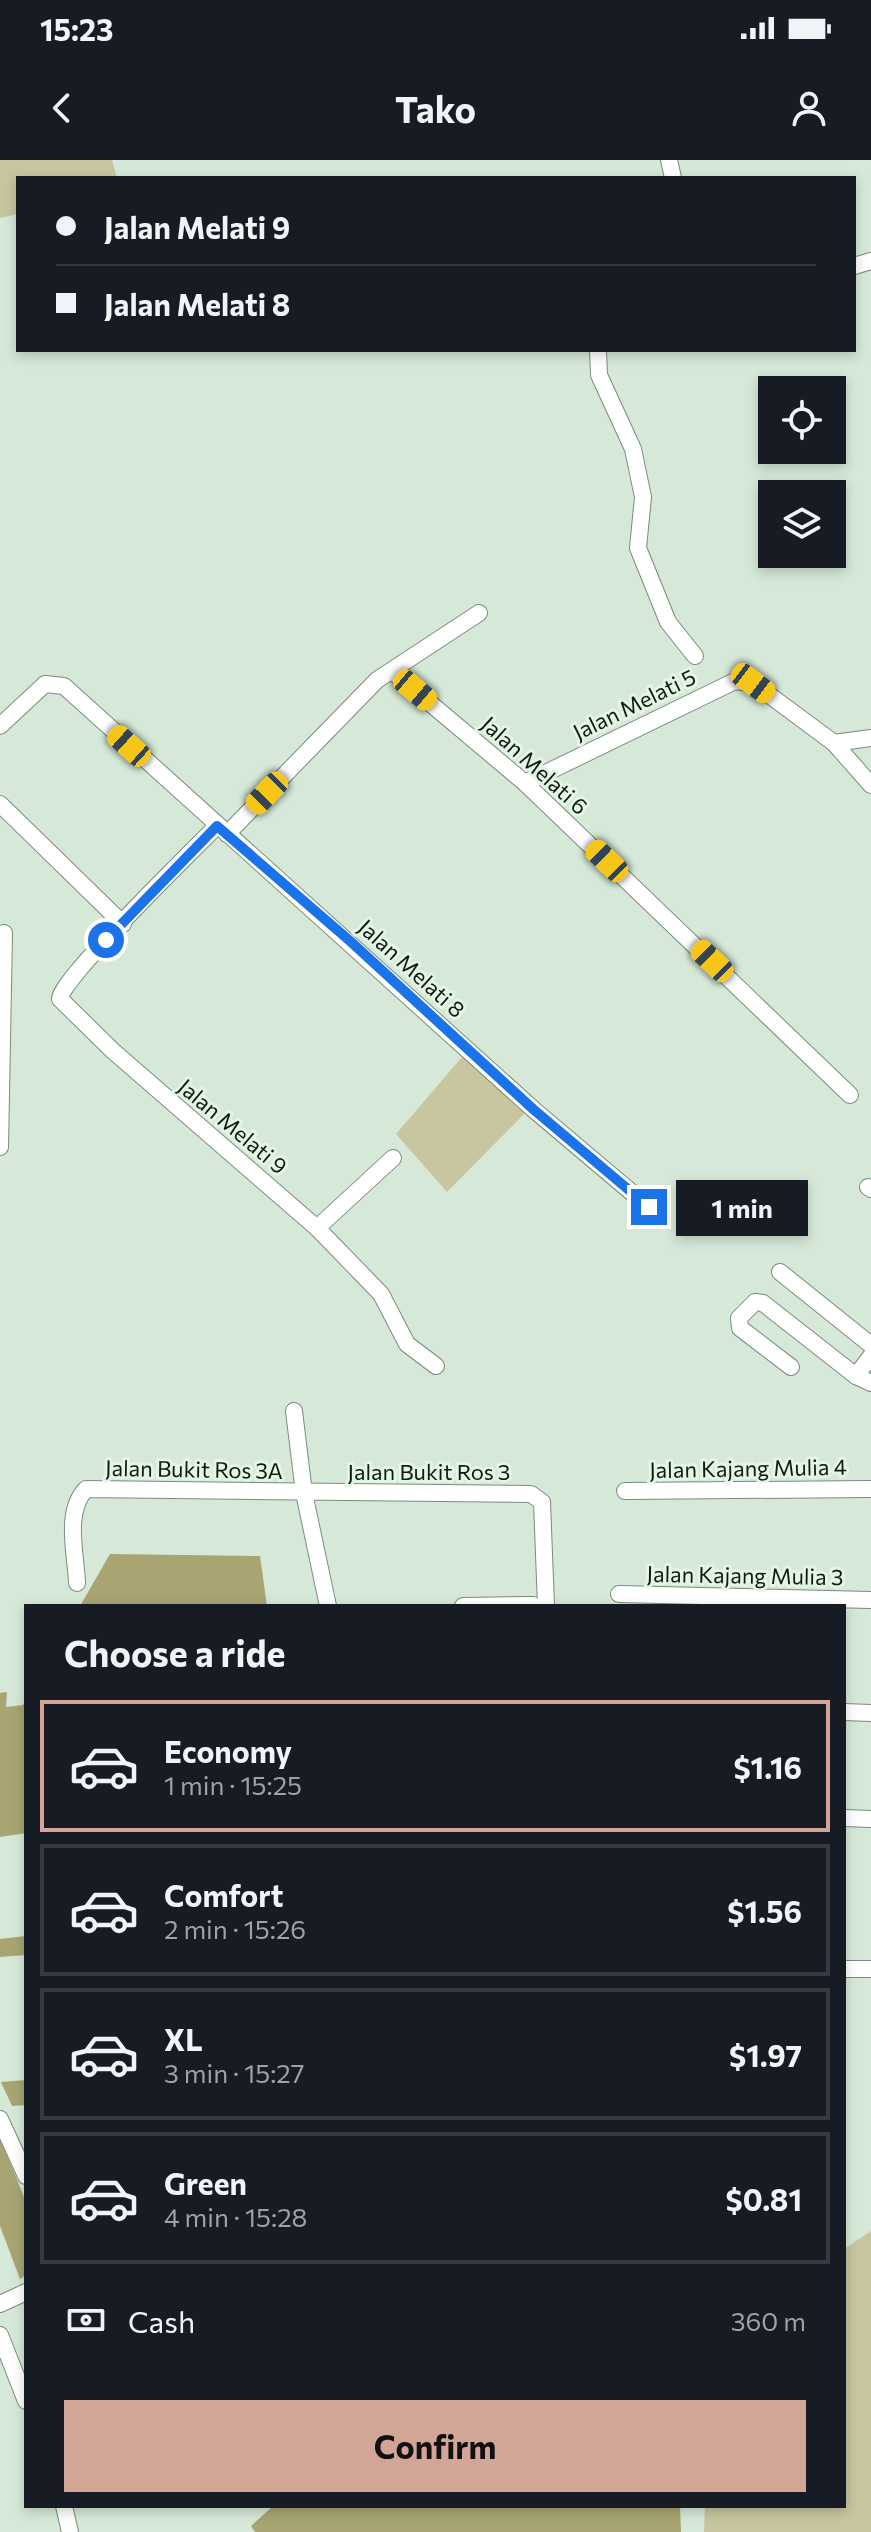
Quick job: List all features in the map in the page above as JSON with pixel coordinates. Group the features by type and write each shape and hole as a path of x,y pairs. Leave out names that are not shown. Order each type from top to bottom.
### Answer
{"street":[{"path":"598,352 599,375 636,461 643,497 638,548 668,622 695,656"},
{"name":"Jalan Melati 9","path":"436,1366 407,1344 381,1294 317,1228 124,1060 61,1001 60,990 89,956 377,680 479,613"},
{"name":"Jalan Melati 6","path":"393,672 525,783 850,1095"},
{"name":"Jalan Melati 5","path":"525,783 735,681 753,683 834,743 871,785"},
{"name":"Jalan Melati 8","path":"0,726 45,684 64,686 533,1109 649,1207"},
{"path":"834,743 871,738"},
{"path":"0,804 123,924"},
{"path":"0,1147 4,933"},
{"path":"317,1228 393,1158"},
{"path":"780,1272 871,1345"},
{"path":"791,1367 740,1328 739,1318 755,1302 763,1303 863,1379 871,1356"},
{"path":"294,1411 304,1493 328,1604"},
{"name":"Jalan Bukit Ros 3A","path":"77,1583 73,1513 77,1498 86,1489 304,1493"},
{"name":"Jalan Kajang Mulia 4","path":"625,1491 871,1489"},
{"name":"Jalan Bukit Ros 3","path":"304,1493 531,1494 542,1502 546,1518 546,1604"},
{"name":"Jalan Kajang Mulia 3","path":"619,1594 769,1601 871,1600"},
{"path":"846,1712 871,1713"},
{"path":"846,1818 871,1819"},
{"path":"846,1969 871,1969"},
{"path":"0,2119 24,2172"},
{"path":"0,2304 24,2293"},
{"path":"0,2335 24,2396"},
{"path":"64,2508 70,2532"}],"green space":[{"path":"0,160 112,160 116,176 16,176 16,214 0,218"},
{"path":"462,1057 526,1112 447,1192 396,1134"},
{"path":"871,2231 871,2532 704,2532 705,2508 846,2508 846,2248"}],"shaded area":[{"path":"110,1554 260,1556 267,1604 81,1604"},
{"path":"7,1692 6,1707 24,1703 24,1833 0,1837 0,1693"},
{"path":"24,1936 24,1955 0,1957 0,1939"},
{"path":"24,2080 24,2105 12,2106 1,2082"},
{"path":"0,2138 24,2197 24,2276 20,2279 0,2226"},
{"path":"271,2508 680,2508 681,2532 255,2532 251,2526"}],"route":[{"path":"106,940 217,826 350,941 533,1109 649,1207"}]}
